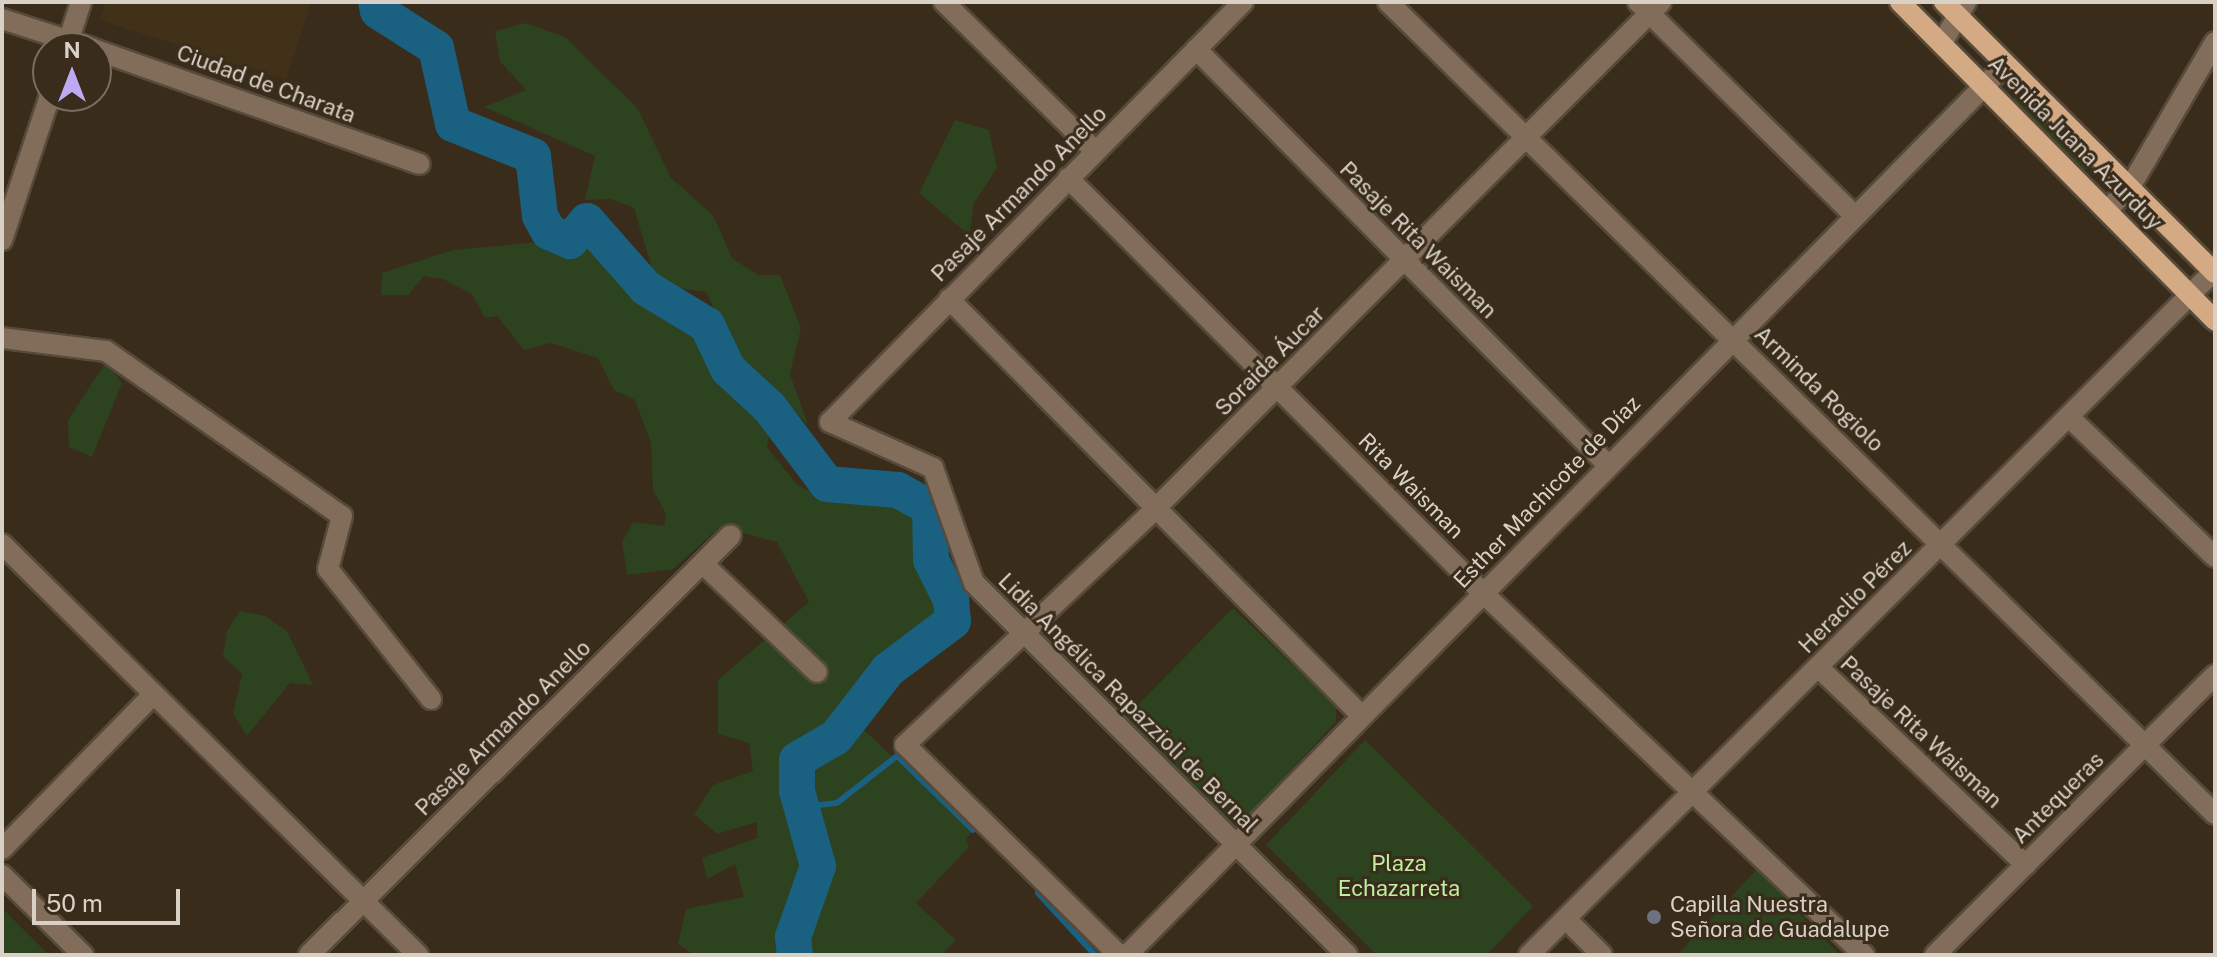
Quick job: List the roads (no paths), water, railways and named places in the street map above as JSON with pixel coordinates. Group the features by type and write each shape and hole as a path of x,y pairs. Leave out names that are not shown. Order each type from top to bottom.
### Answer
{"main road":[{"name":"Avenida Juana Azurduy","path":"1900,2 2109,208 2215,320"},
{"name":"Avenida Juana Azurduy","path":"1955,6 2005,65 2214,272"}],"street":[{"path":"71,32 81,2"},
{"path":"944,2 1095,151"},
{"name":"Pasaje Armando Anello","path":"830,422 1243,2"},
{"name":"Arminda Rogiolo","path":"1388,2 1943,542 2215,814"},
{"path":"1650,6 1853,214"},
{"name":"Soraida Áucar","path":"1119,955 905,745 1026,635 1405,262 1650,6"},
{"path":"1942,43 1955,6"},
{"name":"Ciudad de Charata","path":"2,19 36,32"},
{"path":"2109,208 2130,187 2215,42"},
{"name":"Pasaje Rita Waisman","path":"1196,49 1607,464"},
{"name":"Ciudad de Charata","path":"112,55 419,164"},
{"name":"Esther Machicote de Díaz","path":"1127,955 1359,713 1483,593 1853,214 1986,87 2005,65"},
{"path":"2,240 45,112"},
{"name":"Rita Waisman","path":"1068,178 1483,593 1864,955"},
{"name":"Heraclio Pérez","path":"1529,955 2214,272"},
{"path":"949,299 1359,713"},
{"path":"2,338 106,351 342,516 328,569 431,699"},
{"path":"2069,417 2215,557"},
{"name":"Lidia Angélica Rapazzioli de Bernal","path":"830,422 933,468 974,583 1347,955"},
{"name":"Pasaje Armando Anello","path":"309,955 731,535"},
{"path":"2,544 418,955"},
{"path":"703,564 817,672"},
{"name":"Pasaje Rita Waisman","path":"1818,667 2026,865"},
{"name":"Antequeras","path":"1935,955 2215,675"},
{"path":"2,849 154,694"},
{"path":"2,875 83,955"},
{"path":"1567,920 1602,955"}],"waterway":[{"path":"376,2 378,11 436,48 453,124 533,156 540,216 549,232 570,241 587,221 646,288 707,325 728,369 770,408 827,484 898,490 930,508 931,560 951,600 953,621 888,670 836,737 797,760 797,791 818,866 793,937 795,955"},
{"path":"803,807 837,803 897,756 973,830"},
{"path":"1038,893 1095,955"}],"place":[{"name":"Capilla Nuestra Señora de Guadalupe","path":"1654,917"}],"park label":[{"name":"Plaza Echazarreta","path":"1399,876"}]}
